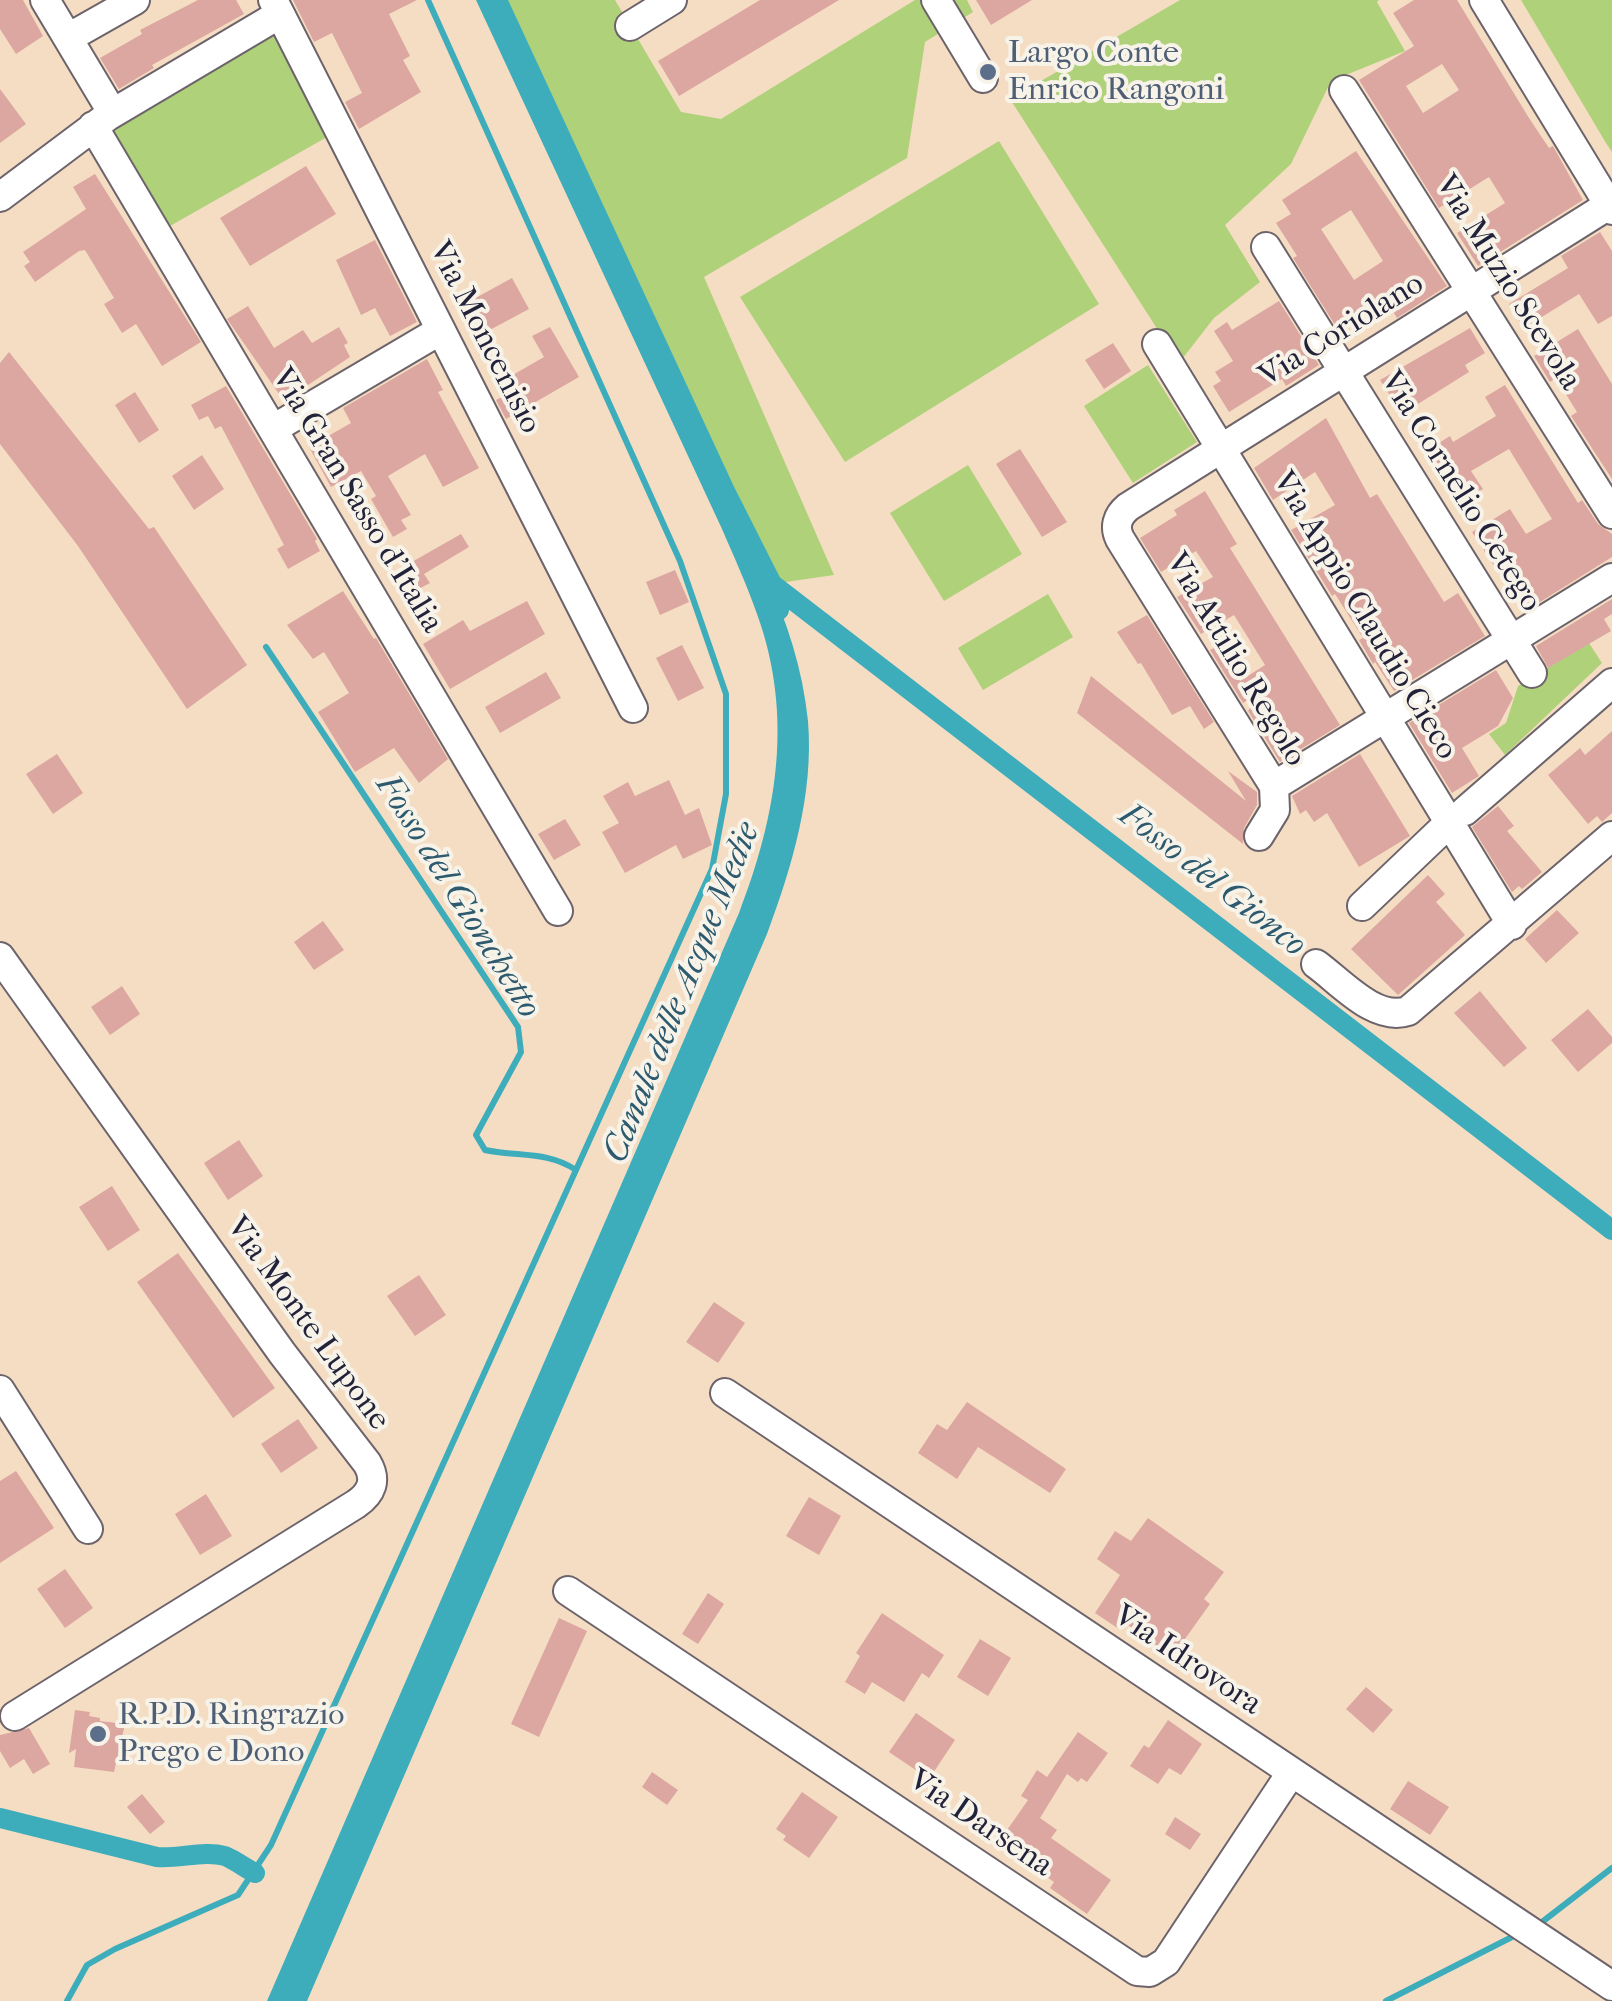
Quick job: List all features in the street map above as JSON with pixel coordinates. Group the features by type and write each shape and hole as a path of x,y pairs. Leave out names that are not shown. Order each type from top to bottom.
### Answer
{"street":[{"name":"Via Gran Sasso d'Italia","path":"45,0 68,38 103,119 273,430 558,911"},
{"path":"68,38 136,0"},
{"path":"630,26 672,0"},
{"path":"936,0 983,78"},
{"path":"1484,0 1611,206"},
{"path":"0,196 103,119 277,7"},
{"name":"Via Moncenisio","path":"277,7 633,708"},
{"name":"Via Muzio Scevola","path":"1344,90 1612,514"},
{"name":"Via Coriolano","path":"1117,521 1128,507 1611,206"},
{"name":"Via Cornelio Cetego","path":"1266,247 1532,672"},
{"path":"273,430 441,330"},
{"name":"Via Appio Claudio Cieco","path":"1157,344 1385,717 1457,817 1512,925"},
{"name":"Via Attilio Regolo","path":"1117,521 1120,540 1274,786 1275,810 1259,836"},
{"path":"1274,786 1612,578"},
{"path":"1362,906 1457,817 1612,683"},
{"path":"1316,964 1378,1010 1396,1015 1412,1008 1612,836"},
{"name":"Via Monte Lupone","path":"0,956 282,1353 367,1463 372,1479 363,1500 15,1716"},
{"path":"0,1390 88,1529"},
{"name":"Via Idrovora","path":"725,1393 1612,1986"},
{"name":"Via Darsena","path":"568,1591 1137,1970 1150,1972 1166,1962 1291,1773"}],"green space":[{"path":"497,0 615,0 681,112 721,119 915,0 967,0 973,12 925,42 907,158 704,277 834,575 772,584"},
{"path":"1180,0 1379,0 1405,51 1331,81 1291,164 1225,225 1260,282 1214,318 1179,363 1010,99"},
{"path":"1521,0 1612,0 1612,152 1606,143"},
{"path":"274,32 327,137 170,226 108,130"},
{"path":"999,141 1099,304 845,462 740,297"},
{"path":"1148,365 1197,442 1133,483 1084,406"},
{"path":"968,465 1022,554 944,601 890,513"},
{"path":"1048,594 1073,637 983,690 958,648"},
{"path":"1589,643 1602,663 1505,755 1489,734 1506,723 1518,686"}],"water":[{"path":"476,0 497,0 781,610 802,683 808,721 808,776 793,856 767,934 307,2001 267,2001 739,913 763,839 776,765 775,690 749,592"}],"building":[{"path":"0,0 23,0 43,36 16,54 0,29"},
{"path":"198,0 236,0 244,14 152,65 154,68 119,89 100,58 142,34 140,30"},
{"path":"293,0 417,0 389,14 410,56 403,60 421,92 359,129 345,102 362,93 332,33 314,42"},
{"path":"760,0 839,0 679,96 658,61"},
{"path":"976,0 1032,0 991,25"},
{"path":"1414,0 1457,0 1529,118 1549,148 1553,146 1583,200 1478,266 1457,233 1505,203 1489,177 1439,208 1359,80 1414,46 1393,13","holes":["1442,64 1459,90 1423,113 1406,86"]},
{"path":"0,89 26,124 0,143"},
{"path":"1356,151 1447,286 1397,318 1383,295 1335,325 1276,223 1291,214 1282,200","holes":["1351,210 1383,261 1354,280 1321,229"]},
{"path":"306,166 336,214 250,266 220,218"},
{"path":"95,174 201,342 162,366 136,324 122,333 104,304 114,298 85,250 35,282 24,266 30,262 23,252 86,209 73,187"},
{"path":"1600,232 1612,251 1612,316 1598,324 1579,294 1524,328 1509,304 1568,268 1561,256"},
{"path":"375,240 417,322 390,336 375,308 361,315 336,260"},
{"path":"512,278 529,309 486,332 470,301"},
{"path":"1279,301 1319,365 1286,386 1282,379 1229,412 1213,386 1221,381 1215,372 1233,361 1214,331 1227,322 1232,330"},
{"path":"248,306 274,348 303,330 312,343 339,327 350,357 284,401 227,319"},
{"path":"550,327 579,377 506,419 496,400 512,392 504,380 544,357 532,336"},
{"path":"1470,328 1485,353 1465,365 1469,372 1402,414 1380,380"},
{"path":"1578,329 1612,384 1612,479 1571,416 1577,412 1556,378 1550,382 1534,356"},
{"path":"1113,343 1131,371 1104,389 1085,360"},
{"path":"9,352 149,529 154,527 247,665 187,709 78,546 0,444 0,363"},
{"path":"427,359 443,390 438,392 479,468 443,487 425,454 388,476 411,515 401,520 407,529 393,537 371,499 376,496 361,471 331,487 309,447 351,423 343,408"},
{"path":"1505,385 1578,503 1582,500 1598,524 1612,534 1612,557 1524,612 1472,532 1510,509 1526,534 1552,519 1509,449 1471,471 1483,489 1456,505 1424,452 1450,436 1453,442 1496,416 1485,397"},
{"path":"226,386 317,539 320,551 288,569 277,549 284,545 221,426 215,429 208,416 199,420 191,405"},
{"path":"135,392 159,430 139,443 115,405"},
{"path":"1326,418 1370,498 1377,494 1444,602 1458,593 1485,636 1394,691 1373,664 1359,640 1363,638 1291,530 1335,505 1315,472 1273,500 1254,468"},
{"path":"1020,449 1067,522 1042,537 996,464"},
{"path":"202,455 224,489 194,510 172,476"},
{"path":"1205,491 1237,544 1230,548 1340,725 1280,762 1248,711 1260,693 1243,703 1210,650 1218,646 1240,681 1265,665 1234,615 1201,634 1177,597 1213,577 1196,551 1161,572 1140,538 1177,515 1174,510"},
{"path":"461,534 469,547 424,574 430,583 402,598 389,575"},
{"path":"675,570 689,602 660,615 646,582"},
{"path":"343,591 376,638 448,759 419,783 394,748 355,772 318,712 349,693 324,652 313,659 287,625"},
{"path":"1612,599 1612,614 1604,619 1611,631 1548,668 1536,646"},
{"path":"527,601 545,634 450,689 423,644 463,620 470,631"},
{"path":"1147,615 1214,722 1204,729 1190,706 1172,715 1117,632"},
{"path":"682,645 704,688 678,701 656,658"},
{"path":"1496,670 1513,698 1498,726 1462,748 1479,776 1452,793 1409,723"},
{"path":"546,672 561,698 500,733 485,707"},
{"path":"1091,676 1246,801 1228,771 1257,792 1257,805 1244,828 1243,844 1077,713"},
{"path":"1612,731 1612,813 1602,822 1597,816 1588,824 1548,775 1580,748 1585,755"},
{"path":"57,754 83,793 53,814 26,774"},
{"path":"1360,754 1410,836 1359,867 1327,813 1314,822 1306,810 1300,814 1292,796"},
{"path":"669,780 685,815 699,808 712,845 683,859 676,845 625,873 602,832 619,823 603,796 628,782 635,796"},
{"path":"1498,806 1514,826 1507,831 1542,872 1522,889 1519,886 1512,892 1472,827"},
{"path":"565,819 581,845 554,860 538,834"},
{"path":"1428,875 1445,894 1436,902 1465,935 1398,995 1351,949"},
{"path":"1557,910 1579,933 1546,963 1525,939"},
{"path":"323,921 344,950 314,970 294,942"},
{"path":"122,986 140,1014 110,1035 91,1007"},
{"path":"1480,991 1527,1048 1504,1067 1454,1013"},
{"path":"1588,1009 1612,1037 1612,1043 1578,1072 1551,1040"},
{"path":"239,1140 263,1176 228,1200 204,1163"},
{"path":"112,1186 140,1230 108,1251 79,1207"},
{"path":"178,1253 275,1388 233,1418 137,1282"},
{"path":"419,1275 446,1315 415,1336 387,1296"},
{"path":"714,1302 745,1323 718,1363 686,1342"},
{"path":"967,1402 1066,1469 1050,1493 978,1447 957,1479 918,1453 937,1424 947,1430"},
{"path":"298,1419 318,1448 281,1473 261,1444"},
{"path":"16,1471 54,1528 0,1563 0,1481"},
{"path":"206,1494 232,1536 200,1555 175,1514"},
{"path":"809,1497 841,1516 819,1555 786,1536"},
{"path":"1148,1518 1224,1572 1204,1599 1210,1604 1172,1657 1124,1622 1119,1629 1095,1613 1120,1575 1097,1559 1115,1531 1131,1541"},
{"path":"65,1569 93,1608 65,1628 37,1589"},
{"path":"708,1593 724,1604 698,1644 682,1634"},
{"path":"882,1613 944,1655 929,1678 922,1673 904,1702 872,1682 865,1694 845,1682 860,1656 856,1653"},
{"path":"559,1618 587,1631 539,1737 511,1724"},
{"path":"980,1639 1011,1658 988,1696 957,1677"},
{"path":"1366,1687 1393,1710 1373,1733 1346,1709"},
{"name":"R.P.D. Ringrazio Prego e Dono","path":"75,1710 90,1712 89,1716 100,1721 125,1724 114,1772 74,1767 76,1749 69,1753"},
{"path":"916,1713 955,1740 929,1779 889,1752"},
{"path":"1168,1720 1202,1744 1181,1775 1169,1768 1158,1784 1130,1766 1144,1745 1149,1748"},
{"path":"29,1728 50,1764 33,1774 24,1759 10,1768 0,1751 0,1735"},
{"path":"1078,1732 1108,1753 1087,1782 1081,1778 1078,1782 1067,1774 1040,1818 1057,1830 1051,1838 1111,1880 1087,1914 1050,1888 1054,1882 998,1843 1028,1800 1021,1796 1037,1770 1047,1777"},
{"path":"652,1772 678,1790 667,1805 642,1787"},
{"path":"1408,1781 1449,1807 1430,1835 1390,1809"},
{"path":"802,1792 838,1817 809,1858 783,1840 786,1836 776,1829"},
{"path":"142,1794 165,1822 150,1834 127,1807"},
{"path":"1175,1817 1201,1834 1190,1850 1165,1834"}],"waterway":[{"path":"67,2001 87,1965 238,1895 271,1845 712,869 726,794 726,694 680,561 428,0"},
{"name":"Canale delle Acque Medie","path":"497,0 772,584 779,610"},
{"name":"Fosso del Gionco","path":"772,584 1612,1230"},
{"name":"Fosso del Gionchetto","path":"266,647 518,1027 521,1052 476,1135 485,1150 543,1157 576,1170"},
{"name":"Fosso del Gionco","path":"0,1818 157,1857 225,1856 255,1873"},
{"path":"1542,1922 1612,1868"},
{"path":"1386,2001 1512,1937"}],"place":[{"name":"Largo Conte Enrico Rangoni","path":"988,72"},
{"name":"R.P.D. Ringrazio Prego e Dono","path":"98,1734"}]}
